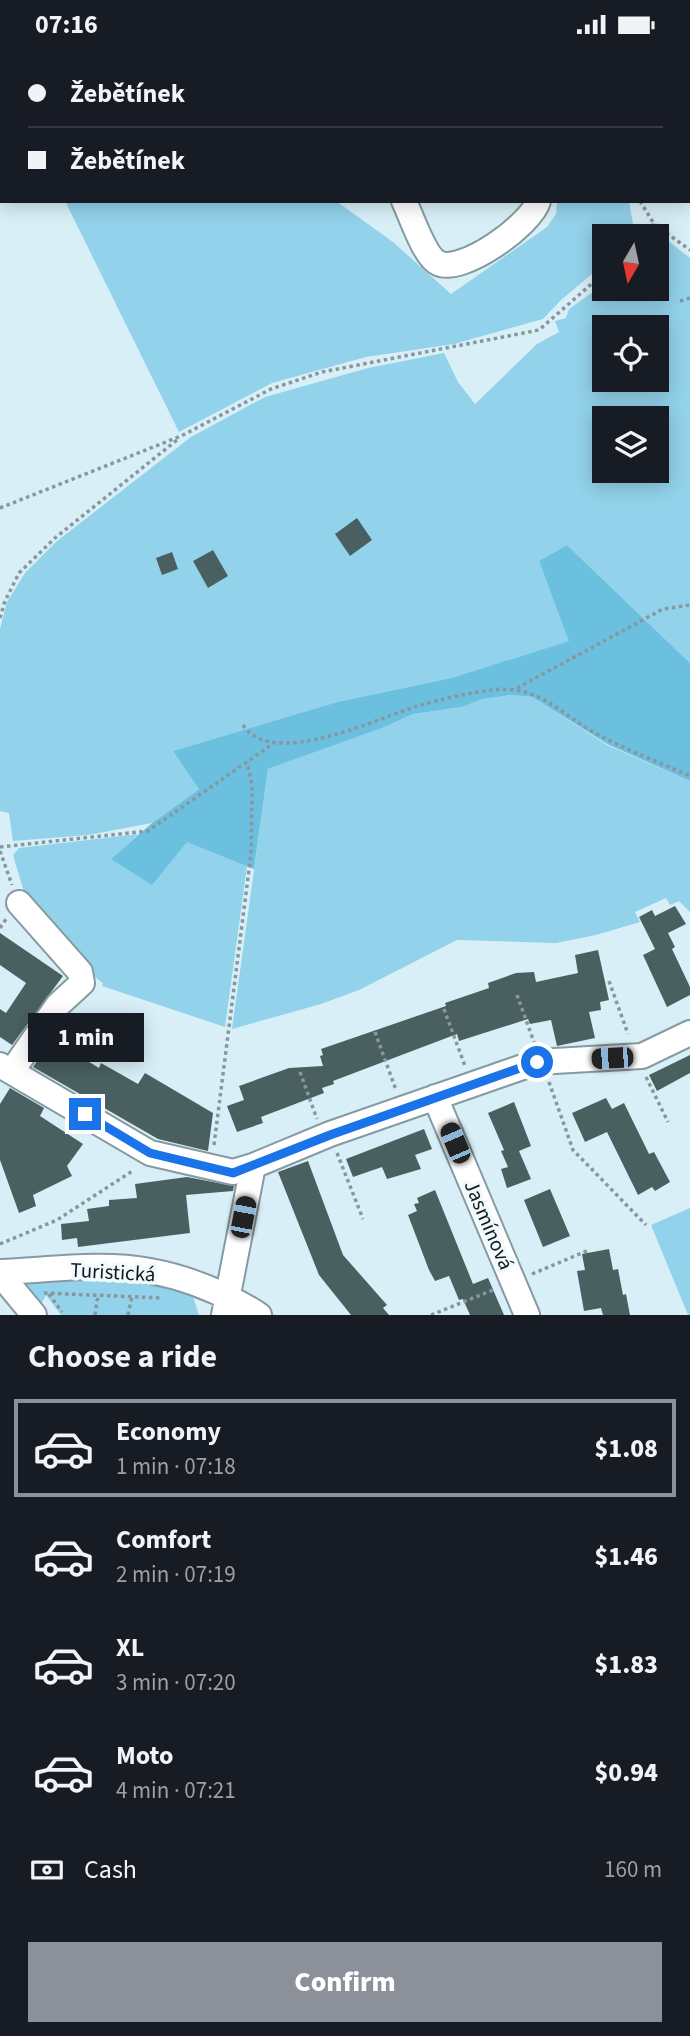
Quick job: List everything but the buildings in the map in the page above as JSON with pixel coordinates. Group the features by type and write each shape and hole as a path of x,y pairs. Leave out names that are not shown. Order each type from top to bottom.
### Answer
{"street":[{"path":"405,203 430,255 437,263 449,265 470,260 526,223 535,213 538,203"},
{"path":"19,903 83,978 82,983 58,1005 6,1068 150,1153 233,1173 402,1108 541,1062 642,1056 690,1033"},
{"name":"Jasmínová","path":"435,1097 527,1315"},
{"path":"226,1305 253,1166"},
{"name":"Turistická","path":"0,1273 103,1268 150,1271 226,1305 259,1315"},
{"path":"0,1273 34,1315"}],"path":[{"path":"641,203 654,224"},
{"path":"669,235 690,250"},
{"path":"0,508 181,436 271,389 323,372 539,330 592,283"},
{"path":"680,301 690,298"},
{"path":"0,618 19,573 55,538 181,436"},
{"path":"515,689 663,609 690,605"},
{"path":"243,725 250,735 275,743 324,737 419,706 492,690 515,689 538,695 597,734 690,776"},
{"path":"19,903 0,849 148,831 275,743"},
{"path":"211,1168 251,854 252,785 247,762"},
{"path":"517,995 573,1150 646,1224"},
{"path":"444,1009 471,1084"},
{"path":"375,1032 402,1108"},
{"path":"300,1072 363,1219"},
{"path":"0,1244 57,1220 133,1170"},
{"path":"17,1293 166,1298"},
{"path":"48,1294 62,1312"},
{"path":"95,1315 98,1295"},
{"path":"128,1315 132,1296"}],"shaded area":[{"path":"66,203 339,203 393,242 451,294 547,227 556,214 557,203 629,203 633,224 592,224 592,274 543,319 454,344 366,357 272,383 179,432"},
{"path":"669,242 690,258 690,663 567,545 539,561 570,641 451,678 337,702 173,751 200,788 152,823 88,835 13,841 9,813 0,811 0,629 7,602 25,573 57,541 191,437 265,397 368,368 444,353 458,382 475,404 537,344 559,332 555,321 566,318 569,309 592,293 592,301 669,301"},
{"path":"567,545 690,663 690,781 609,745 532,697 511,695 483,699 462,707 413,714 385,727 268,769 254,869 187,842 152,885 111,859 152,823 199,789 173,751 337,702 451,678 569,641 539,561"},
{"path":"511,695 532,697 609,746 690,781 690,912 679,901 670,905 666,898 635,912 640,922 596,935 556,943 457,940 359,990 321,1004 232,1029 268,769 385,727 413,714 462,707 483,699"},
{"path":"139,834 111,859 187,841 247,866 225,1027 102,986 103,983 87,971 26,899 13,855 19,848"},
{"path":"690,1208 690,1315 688,1315 651,1225"},
{"path":"78,1278 153,1279 192,1294 199,1315 61,1315 46,1295 38,1310 19,1282"}],"route":[{"path":"85,1114 150,1153 233,1173 330,1135 537,1062"}]}
